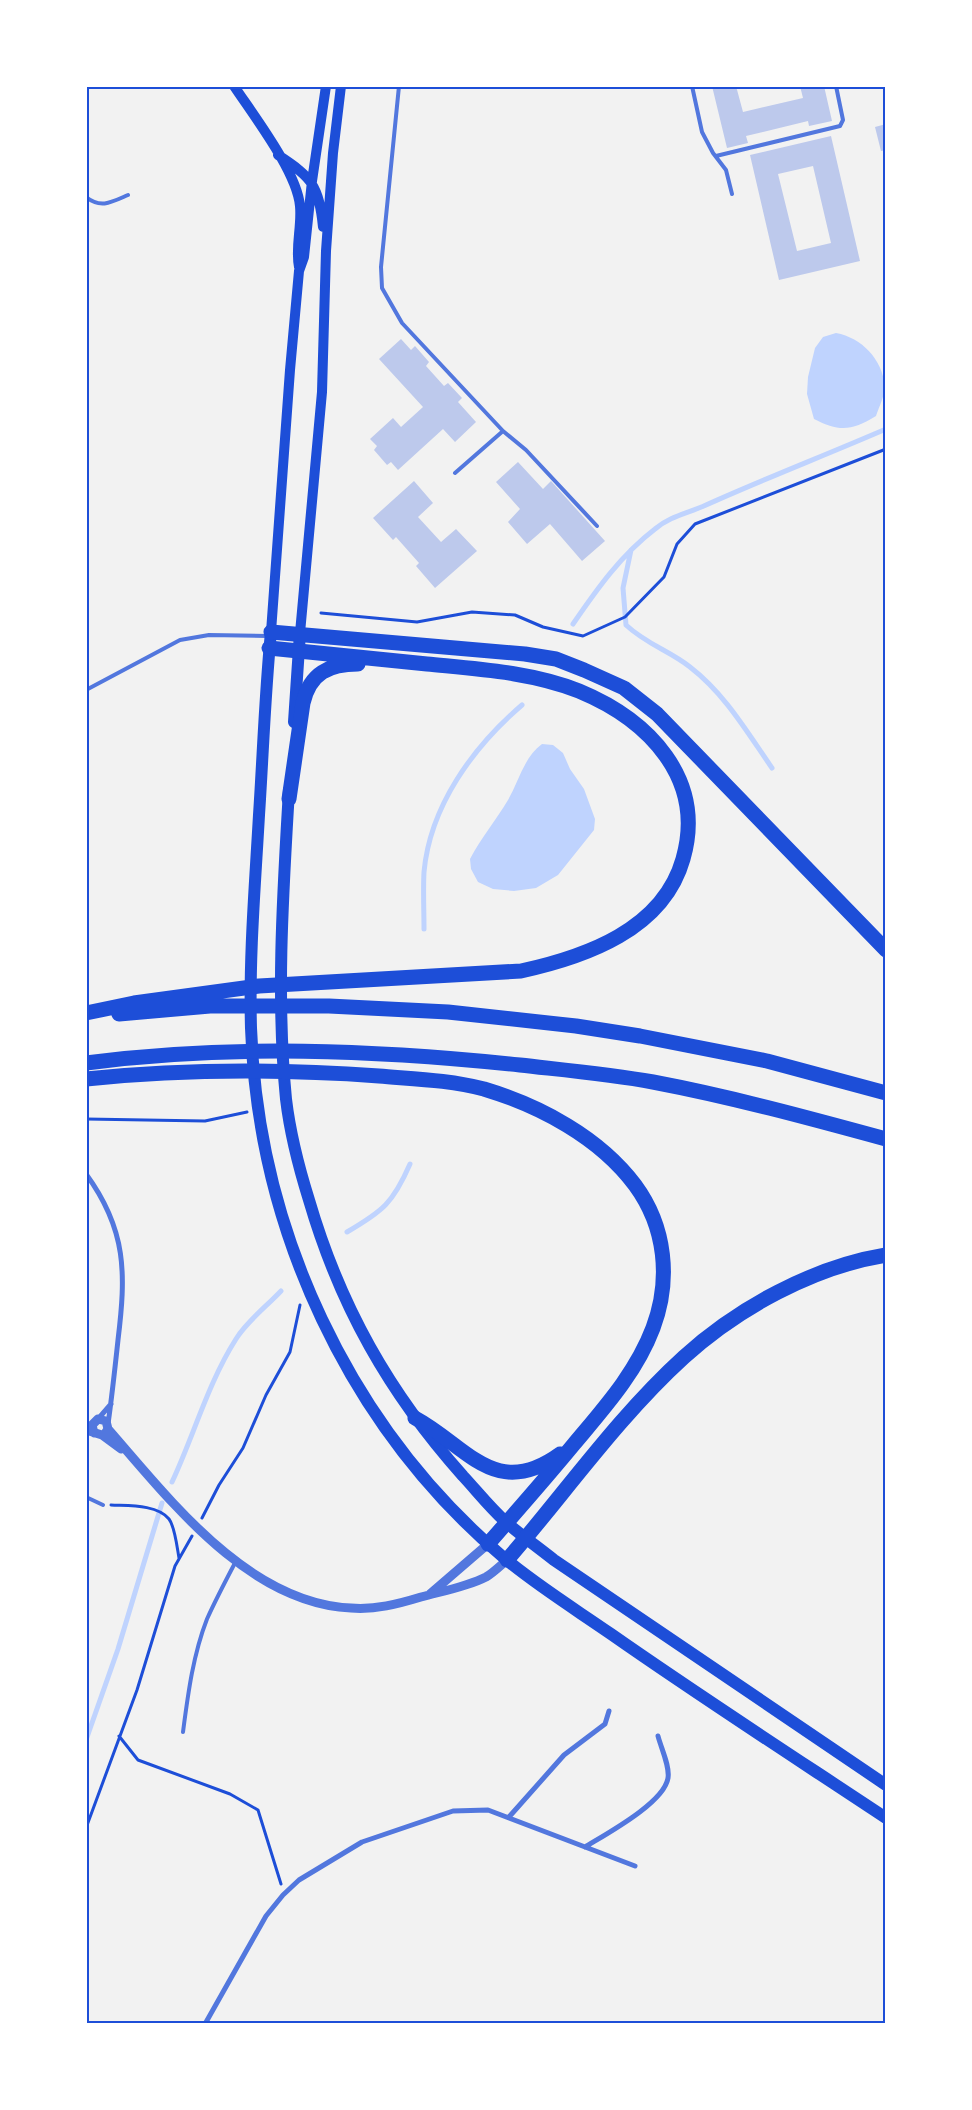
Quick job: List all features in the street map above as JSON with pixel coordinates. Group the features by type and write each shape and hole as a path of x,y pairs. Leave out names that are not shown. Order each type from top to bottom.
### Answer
{"highway":[{"path":"270,639 300,633 525,654 556,659 624,688 664,721 886,950"},
{"path":"86,1015 134,1003 209,999 328,981 476,976 521,971 559,962 604,945 649,914 672,885 688,842 688,808 682,781 664,752 643,730 622,715 579,691 549,682 482,669 298,651 270,639"},
{"path":"289,799 303,703 308,688 316,675 328,668 345,664 397,665 417,663"},
{"path":"209,999 448,1012 576,1026 767,1061 886,1094"},
{"path":"86,1063 211,1054 330,1051 444,1057 652,1082 767,1107 886,1140"},
{"path":"86,1079 212,1072 331,1073 442,1081 482,1089 516,1100 559,1120 586,1138 619,1166 647,1201 663,1249 662,1301 645,1347 616,1395 488,1544"},
{"path":"507,1560 634,1408 685,1356 729,1322 778,1293 828,1271 886,1255"},
{"path":"414,1418 439,1432 473,1460 504,1472 518,1472 539,1467 574,1444"}],"main road":[{"path":"234,86 278,154 299,197 297,259 299,271"},
{"path":"326,86 312,181 304,257 299,271 290,370 270,639 254,895 251,1029 258,1107 272,1179 291,1246 330,1337 362,1394 424,1478 488,1544 507,1560 693,1691 886,1818"},
{"path":"341,86 333,153 326,251 322,392 298,651 282,938 281,1029 286,1102 300,1170 319,1236 334,1275 365,1342 414,1418 507,1523 526,1538 886,1785"},
{"path":"278,154 301,169 312,181 320,206 326,251"}],"street":[{"path":"86,1174 104,1198 122,1253 122,1304 111,1404 99,1430"},
{"path":"93,1420 111,1404"},
{"path":"93,1420 102,1419 99,1430"},
{"path":"93,1420 92,1424 135,1460 196,1528 236,1560 288,1592 329,1606 374,1608 427,1596 453,1589 487,1576 507,1560"},
{"path":"427,1596 488,1544"},
{"path":"509,1818 564,1755 605,1724 609,1711"},
{"path":"585,1847 635,1816 664,1786 668,1774 658,1736"},
{"path":"205,2024 266,1916 299,1880 362,1842 429,1817 469,1809 488,1810 635,1866"}],"lane":[{"path":"399,86 380,267 382,288 402,323 503,431 526,450 597,526"},
{"path":"692,86 702,132 726,170 732,194"},
{"path":"716,156 840,126 843,120 836,86"},
{"path":"86,197 92,202 105,205 128,195"},
{"path":"455,473 503,431"},
{"path":"86,690 180,640 209,635 270,639"},
{"path":"86,1497 103,1505"},
{"path":"183,1732 188,1695 198,1648 207,1620 236,1560"}],"path":[{"path":"321,613 417,622 472,612 515,615 543,627 583,636 625,617 664,577 678,544 695,524 886,449"},
{"path":"86,1120 205,1121 247,1112"},
{"path":"86,1828 150,1651 174,1566 219,1485 243,1448 266,1395 290,1352 300,1304"},
{"path":"103,1505 140,1506 163,1514 170,1520 179,1558"},
{"path":"119,1736 138,1760 230,1794 258,1810 280,1874"}],"water":[{"path":"836,333 854,340 869,351 880,367 885,386 876,416 860,425 845,428 831,426 814,419 807,394 808,377 815,348 823,337"},
{"path":"542,744 553,745 563,753 570,769 584,789 595,819 594,830 558,875 536,888 514,891 493,889 478,882 471,869 470,859 508,800 526,762"}],"building":[{"path":"712,86 736,86 743,112 803,98 800,86 824,86 832,121 809,126 808,121 746,136 748,143 727,148"},
{"path":"886,124 886,150 881,151 875,127"},
{"path":"831,136 860,261 779,280 750,155","holes":["813,166 831,243 797,251 778,174"]},
{"path":"401,339 411,350 415,346 429,362 426,366 444,386 448,383 462,398 458,402 476,422 455,442 443,429 398,470 391,462 387,465 374,450 377,446 370,439 393,418 401,427 423,407 379,359"},
{"path":"518,462 543,489 551,481 605,541 582,561 550,524 527,544 508,522 520,509 496,482"},
{"path":"414,481 433,503 418,517 441,542 456,529 477,551 435,588 416,566 419,563 396,537 393,540 373,518"}],"waterway":[{"path":"573,624 620,561 661,525 673,518 886,429"},
{"path":"631,550 623,588 626,625 634,632 682,661 703,678 735,714 772,768"},
{"path":"424,929 424,872 435,824 445,801 471,759 522,705"},
{"path":"347,1232 370,1218 386,1205 398,1188 410,1164"},
{"path":"172,1482 209,1391 226,1356 246,1326 281,1291"},
{"path":"86,1740 118,1649 162,1503"}]}
